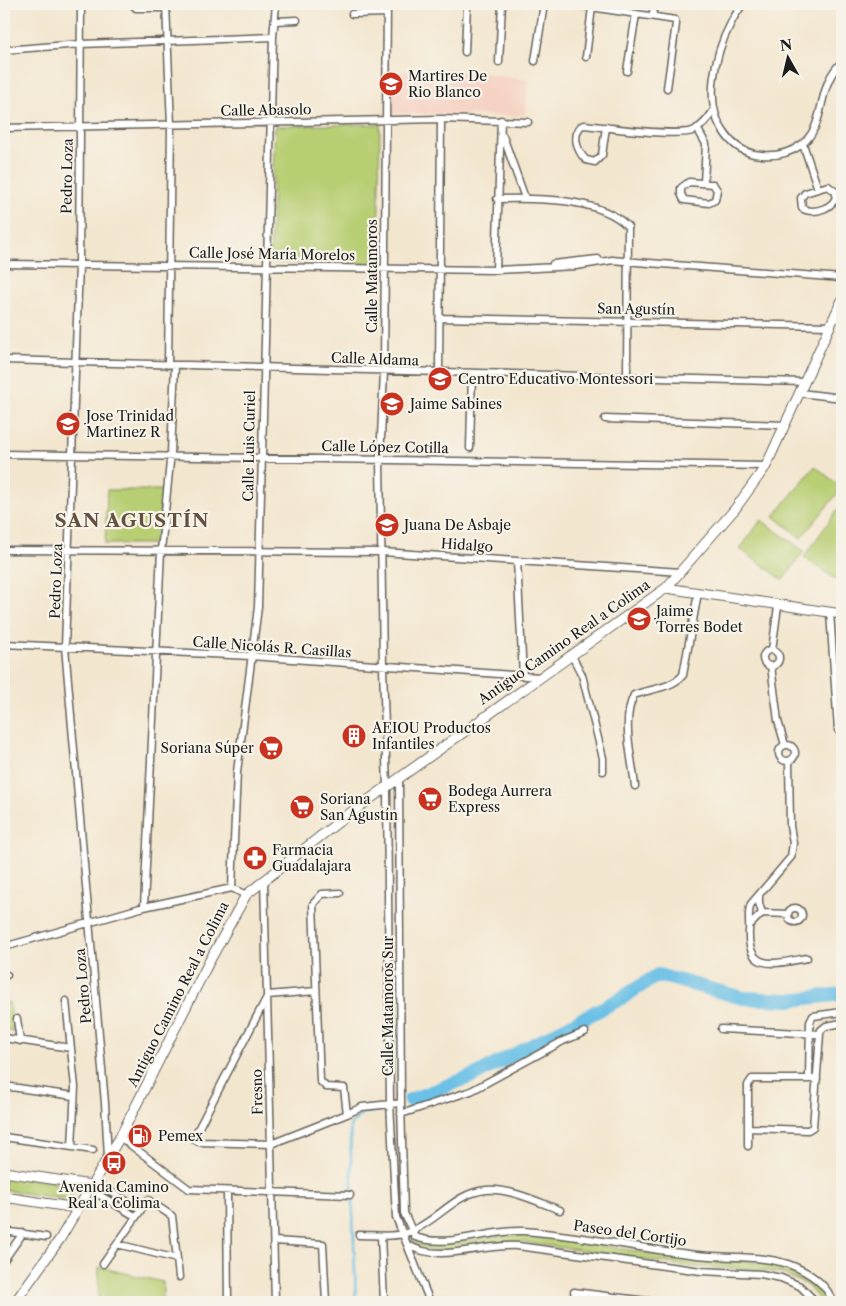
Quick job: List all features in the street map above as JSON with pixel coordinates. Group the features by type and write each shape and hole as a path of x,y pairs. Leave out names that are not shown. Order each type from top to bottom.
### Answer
{"main road":[{"name":"Antiguo Camino Real a Colima","path":"15,1302 60,1239 120,1137 209,962 246,896 346,816 666,588 735,509 766,466 842,300"},
{"path":"666,588 842,614"},
{"path":"4,1172 91,1185"},
{"path":"4,1197 77,1208"}],"street":[{"name":"Pedro Loza","path":"80,4 78,264 65,647 90,923 108,1157"},
{"path":"132,4 136,8 166,6 171,124 171,454 161,551 144,907"},
{"name":"Calle Luis Curiel","path":"232,888 237,772 258,607 266,267 272,122 273,36 276,4"},
{"name":"Calle Matamoros","path":"387,4 384,371 380,459 387,788"},
{"path":"465,52 467,4"},
{"path":"499,62 502,4"},
{"path":"535,61 544,4"},
{"path":"572,4 673,19 676,22 667,88"},
{"path":"652,16 655,4"},
{"path":"743,4 730,23 719,56 715,80 715,117 728,138 736,146 749,153 763,156 776,155 803,144 818,122 824,91 829,77 842,62"},
{"path":"586,57 592,7"},
{"path":"352,14 386,13"},
{"path":"627,71 636,14"},
{"path":"274,20 297,20"},
{"path":"4,50 81,44 273,36"},
{"path":"606,127 602,155 595,162 586,160 576,140 577,130 584,125 676,133 697,128 714,110"},
{"path":"439,373 442,119"},
{"name":"Calle Abasolo","path":"4,128 442,119 528,122"},
{"path":"496,270 501,120"},
{"path":"697,128 706,144 704,183"},
{"path":"502,134 525,198"},
{"path":"803,144 818,189"},
{"path":"686,183 704,183 713,184 717,190 717,197 712,202 687,202 682,198 681,188 686,183"},
{"path":"828,186 834,189 835,202 812,211 805,210 801,205 801,198 805,193 818,189 828,186"},
{"path":"497,199 525,198 586,205 628,227 629,322 627,375"},
{"name":"Calle José María Morelos","path":"4,264 496,270 540,267 585,260 613,260 842,278"},
{"name":"San Agustín","path":"440,318 830,326"},
{"name":"Calle Aldama","path":"4,360 472,374 627,375 805,382"},
{"path":"470,448 472,374"},
{"path":"800,393 842,398"},
{"path":"605,419 785,425"},
{"name":"Calle López Cotilla","path":"4,454 171,454 766,466"},
{"name":"Hidalgo","path":"4,550 382,552 680,572"},
{"path":"517,561 523,676"},
{"path":"635,786 627,718 629,706 634,695 671,684 678,681 683,675 698,593"},
{"path":"772,650 778,606"},
{"path":"830,612 840,694 838,730 842,734"},
{"name":"Calle Nicolás R. Casillas","path":"4,644 251,656 539,677"},
{"path":"772,650 778,653 780,659 776,665 766,665 763,659 764,654 772,650"},
{"path":"571,654 582,674 603,758 603,771"},
{"path":"771,666 778,721 785,745"},
{"path":"785,745 791,746 795,751 794,757 789,761 782,760 779,754 780,748 785,745"},
{"path":"789,761 791,857 759,894 748,911 750,925 749,941 751,953 755,959 771,963 807,958"},
{"name":"Calle Matamoros Sur","path":"399,780 401,1114 404,1213 411,1232"},
{"name":"Calle Matamoros Sur","path":"387,788 390,1103 394,1203 401,1235"},
{"name":"Fresno","path":"264,880 275,1302"},
{"path":"4,947 144,907 232,888 246,896"},
{"path":"340,893 322,894 313,904 320,1081 326,1087 344,1088 347,1114"},
{"path":"759,894 758,902 762,913"},
{"path":"387,906 400,905"},
{"path":"750,925 762,913 788,914"},
{"path":"316,991 268,995 195,1135 195,1140 200,1142 271,1144 362,1107 401,1102"},
{"path":"66,1001 74,1096 72,1147"},
{"path":"809,1078 812,1016 842,1012"},
{"path":"17,1019 20,1040"},
{"path":"748,1128 808,1130 814,1126 821,1030 826,1026 842,1023"},
{"path":"721,1029 820,1034"},
{"path":"401,1114 472,1091 563,1041 585,1032"},
{"path":"4,1038 71,1048"},
{"path":"748,1146 748,1085 752,1079 817,1079"},
{"path":"4,1086 74,1096"},
{"path":"4,1137 93,1150"},
{"path":"120,1137 189,1189 227,1192 350,1195"},
{"path":"91,1185 140,1209"},
{"path":"91,1185 135,1216"},
{"path":"359,1235 401,1235 411,1232 459,1198 488,1190 520,1196 560,1210"},
{"path":"227,1192 228,1302"},
{"path":"103,1264 140,1209 146,1201 150,1200 171,1214 179,1277"},
{"path":"4,1231 46,1237"},
{"name":"Paseo del Cortijo","path":"411,1232 415,1237 434,1242 495,1232 524,1231 697,1255 770,1260 790,1265 818,1280 833,1302"},
{"path":"4,1260 23,1233"},
{"path":"401,1235 408,1245 430,1302"},
{"path":"381,1236 384,1302"},
{"path":"274,1241 323,1244 326,1302"},
{"path":"116,1244 177,1258"},
{"name":"Paseo del Cortijo","path":"408,1245 419,1252 434,1254 497,1246 518,1246 701,1271 761,1274 780,1278 800,1286 816,1302"},
{"path":"574,1292 630,1301 655,1302"}],"shaded area":[{"path":"444,68 528,80 525,116 390,113 391,73"}],"green space":[{"path":"380,124 378,264 270,262 275,126"},
{"path":"815,466 842,488 801,538 774,516"},
{"path":"107,490 162,490 157,544 105,544"},
{"path":"842,503 842,584 804,557"},
{"path":"761,520 804,551 783,580 740,549"},
{"path":"9,1002 14,1032 4,1030 4,1003"},
{"path":"4,1175 74,1185 71,1200 4,1190"},
{"path":"524,1234 696,1260 753,1262 791,1268 815,1281 829,1302 821,1302 807,1285 781,1273 752,1269 695,1267 522,1242 498,1242 433,1252 411,1245 409,1239 420,1244 433,1246 496,1236"},
{"path":"99,1267 163,1282 163,1302 98,1302"}],"waterway":[{"path":"410,1100 475,1075 620,999 658,975 743,998 790,1000 842,994"},
{"path":"356,1302 350,1126 362,1113 384,1110"}],"place":[{"name":"Martires De Rio Blanco","path":"391,84"},
{"name":"Centro Educativo Montessori","path":"440,379"},
{"name":"Jaime Sabines","path":"392,404"},
{"name":"Jose Trinidad Martinez R","path":"68,424"},
{"name":"Juana De Asbaje","path":"387,525"},
{"name":"Jaime Torres Bodet","path":"639,619"},
{"name":"AEIOU Productos Infantiles","path":"354,736"},
{"name":"Soriana Súper","path":"271,748"},
{"name":"Bodega Aurrera Express","path":"430,799"},
{"name":"Soriana San Agustín","path":"302,807"},
{"name":"Farmacia Guadalajara","path":"255,858"},
{"name":"Pemex","path":"140,1136"},
{"name":"Avenida Camino Real a Colima","path":"114,1163"}],"district":[{"name":"SAN AGUSTÍN","path":"132,520"}]}
